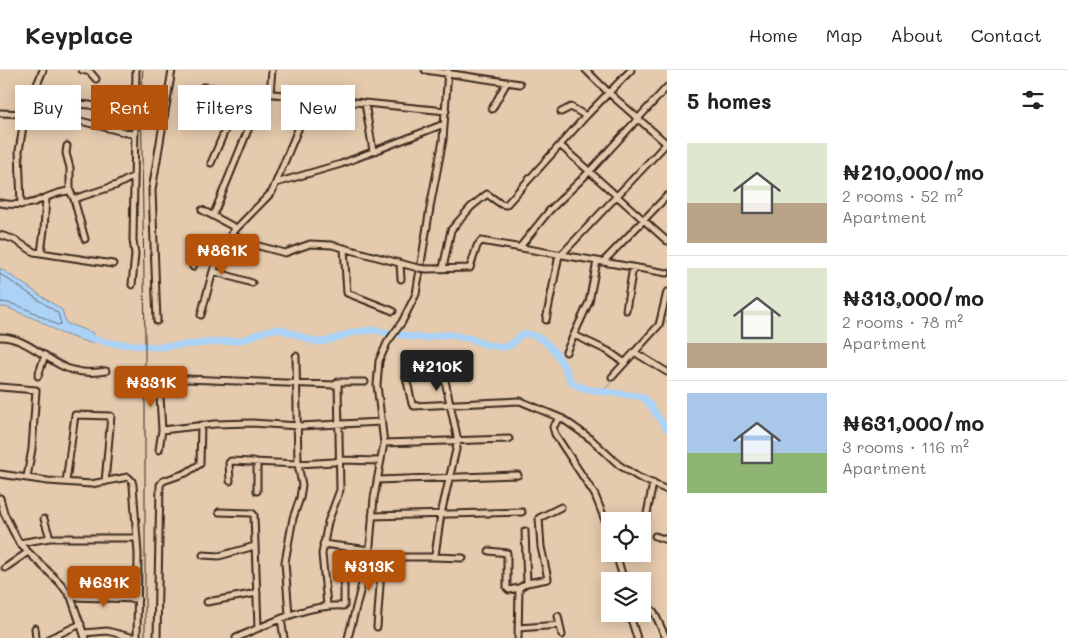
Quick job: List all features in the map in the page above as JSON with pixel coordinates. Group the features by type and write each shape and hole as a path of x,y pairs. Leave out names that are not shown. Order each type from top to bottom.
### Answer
{"street":[{"path":"82,70 90,72 96,79"},
{"path":"132,286 136,254 133,240 136,70"},
{"path":"157,321 152,190 172,70"},
{"path":"269,85 272,70"},
{"path":"425,70 448,71 520,84"},
{"path":"546,320 560,255 667,144 586,70"},
{"path":"443,268 451,230 471,207 487,194 501,204 506,205 535,171 561,146 586,116 631,70"},
{"path":"36,85 41,71"},
{"path":"348,638 370,557 372,516 384,443 377,374 379,361 387,343 402,322 416,294 446,111 448,71"},
{"path":"492,109 506,82"},
{"path":"520,247 549,211 590,171 667,87"},
{"path":"355,102 446,111"},
{"path":"365,103 373,151"},
{"path":"561,112 571,106 586,116"},
{"path":"0,113 15,112"},
{"path":"81,121 135,135"},
{"path":"276,182 341,164 444,124"},
{"path":"21,205 19,151 23,130"},
{"path":"211,163 225,130"},
{"path":"213,216 251,130"},
{"path":"201,315 213,271 234,230 269,196 298,130"},
{"path":"67,146 66,153 70,168 70,191 85,239"},
{"path":"561,146 667,241"},
{"path":"74,200 116,185 134,176"},
{"path":"0,202 21,205 70,191"},
{"path":"604,262 667,196"},
{"path":"41,253 46,198"},
{"path":"202,210 234,230 244,242 285,253 310,244 344,248 418,268 470,268 477,246 481,241 667,273"},
{"path":"0,235 13,239 30,250 41,253 113,264"},
{"path":"344,248 347,293 393,311"},
{"path":"193,267 199,251 204,251 219,259"},
{"path":"566,352 590,298 597,261"},
{"path":"400,264 401,279"},
{"path":"626,310 633,267"},
{"path":"213,271 252,283"},
{"path":"612,377 636,353 659,324 667,292"},
{"path":"574,335 608,351 625,363"},
{"path":"0,336 25,344 72,370 89,374 106,371"},
{"path":"636,353 667,372"},
{"path":"38,376 45,355"},
{"path":"289,615 285,562 293,518 302,492 298,464 299,426 296,356"},
{"path":"433,557 435,555 449,477 458,441 444,376"},
{"path":"406,377 412,405 518,400 560,418 591,438 620,465 667,490"},
{"path":"159,450 162,430 159,380 161,378 298,384 366,382"},
{"path":"327,605 322,564 323,544 331,512 340,490 338,382"},
{"path":"0,387 36,390 32,449 27,477"},
{"path":"66,482 75,414 111,416 105,482"},
{"path":"560,418 553,427 555,434 596,495 602,512"},
{"path":"162,430 201,425 252,423 299,426 382,422"},
{"path":"157,638 160,485 163,481 186,473 200,464 201,425"},
{"path":"384,443 509,439"},
{"path":"230,480 230,461 298,464 340,460 381,461"},
{"path":"257,463 258,492"},
{"path":"0,474 90,484 128,477 132,481 137,538 138,600 136,638 107,631 85,636 72,598 60,583 19,543 1,507 0,498"},
{"path":"377,480 518,475"},
{"path":"647,512 652,483"},
{"path":"489,551 506,552 506,588 509,590 519,588 527,583 548,579 541,547 539,519 561,506"},
{"path":"220,512 254,513 258,628"},
{"path":"372,516 522,512"},
{"path":"44,519 50,538"},
{"path":"525,531 527,583"},
{"path":"656,536 667,540"},
{"path":"19,543 50,538 137,538"},
{"path":"323,544 370,550"},
{"path":"203,555 219,556 255,546"},
{"path":"5,568 28,552"},
{"path":"370,557 463,558"},
{"path":"377,627 382,557"},
{"path":"236,638 289,615 327,605 345,605 344,585"},
{"path":"518,638 519,588"},
{"path":"208,602 257,593"},
{"path":"72,598 138,600"},
{"path":"651,609 666,638"},
{"path":"558,616 562,635"},
{"path":"281,619 284,638"},
{"path":"632,622 636,638"},
{"path":"50,638 81,624"},
{"path":"518,628 560,625"},
{"path":"35,628 36,638"}],"water":[{"path":"0,268 62,310 66,323 93,333 93,344 60,333 40,321 6,307 0,307"}],"waterway":[{"path":"661,327 667,320"},
{"path":"86,336 109,343 158,347 242,340 269,330 280,329 316,342 327,341 354,332 373,330 426,338 452,335 487,345 503,347 511,345 522,334 529,334 548,344 562,362 572,383 587,389 642,397 667,429"},
{"path":"638,353 655,333"},
{"path":"604,390 635,356"}],"railway":[{"path":"143,70 141,89 145,341 145,638"}]}
